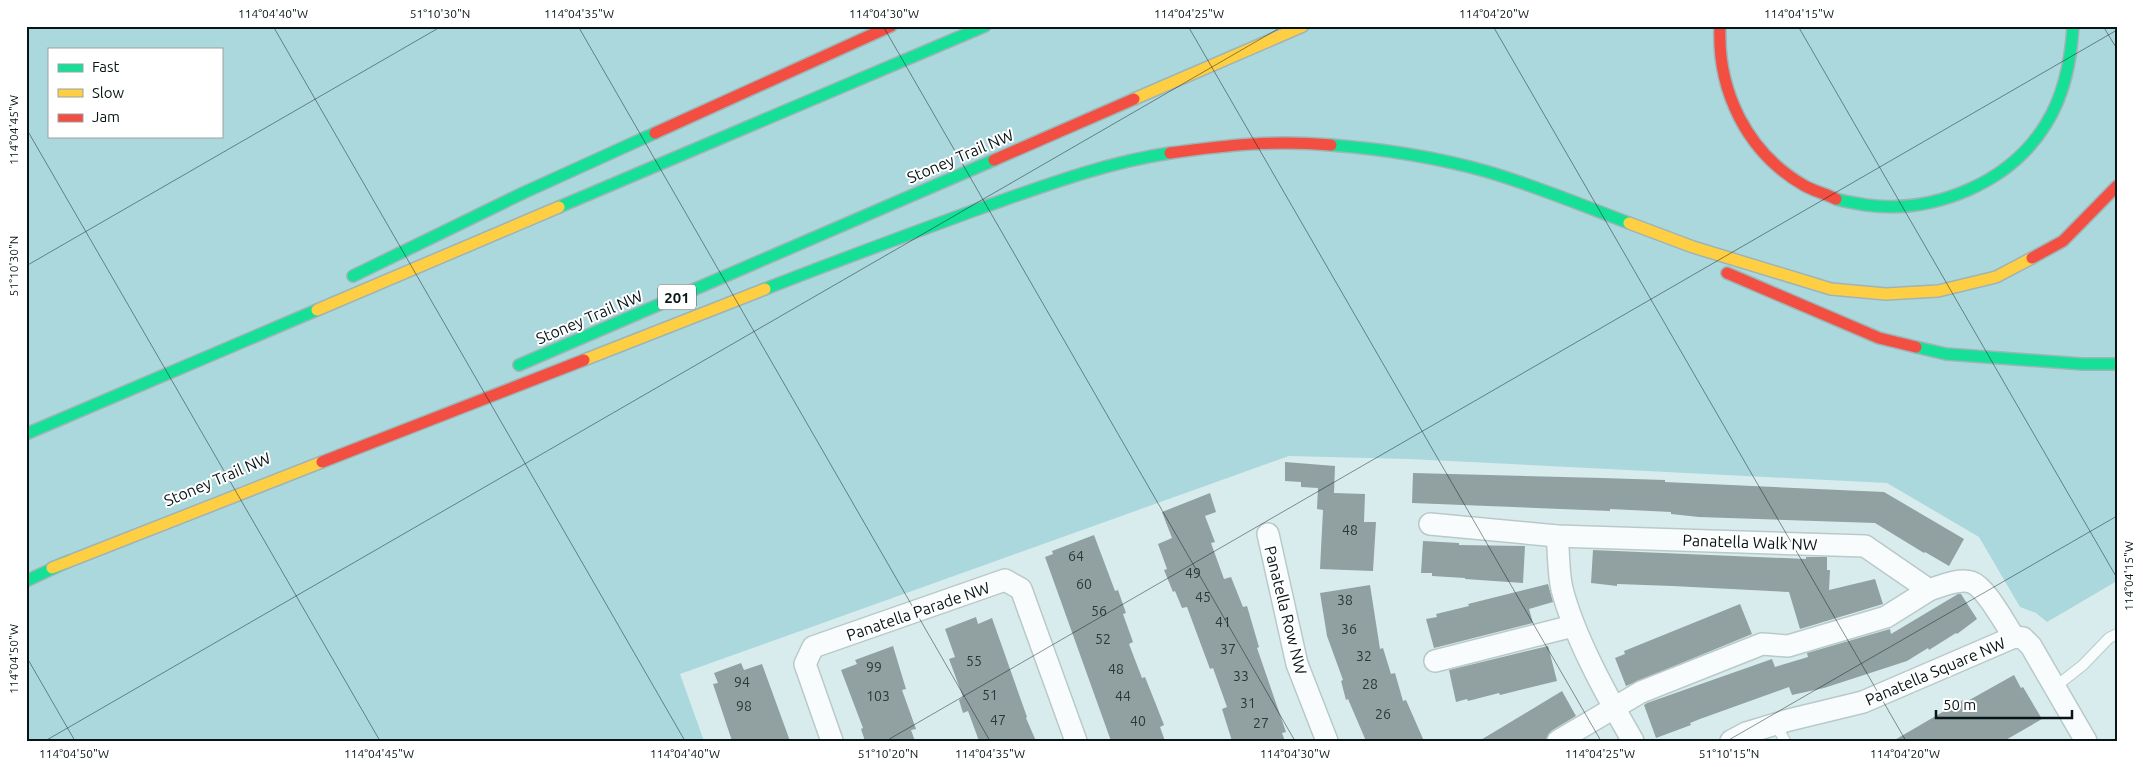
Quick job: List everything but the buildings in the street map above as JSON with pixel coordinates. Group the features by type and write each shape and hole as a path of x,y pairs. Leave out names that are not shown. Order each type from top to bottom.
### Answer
{"highway":[{"path":"344,281 523,194 892,26"},
{"path":"26,434 986,26"},
{"name":"Stoney Trail NW","path":"510,369 1303,26"},
{"path":"1720,26 1720,61 1727,90 1735,111 1750,137 1769,158 1796,181 1815,192 1846,203 1888,209 1928,205 1972,190 1998,174 2024,153 2047,122 2063,90 2071,60 2073,26"},
{"path":"52,568 862,251 1068,177 1132,159 1232,144 1295,142 1379,149 1484,171 1534,187 1694,247 1831,289 1886,294 1938,290 1996,278 2062,240 2117,186"},
{"path":"1694,247 1703,262"},
{"path":"1720,270 1879,338 1946,354 2073,364 2117,364"},
{"path":"47,425 254,324"},
{"name":"Stoney Trail NW","path":"26,580 354,437"}],"street":[{"name":"Panatella Walk NW","path":"1430,524 1557,536 1865,546 1929,590"},
{"name":"Panatella Row NW","path":"1268,534 1297,664 1327,741"},
{"path":"1557,536 1562,587 1573,626 1614,708 1634,741"},
{"name":"Panatella Parade NW","path":"832,741 805,664 813,647 1005,580 1021,589 1076,741"},
{"path":"1558,741 1641,692 1762,644 1788,646 1886,617 1929,590 1955,582 1972,582 1984,593 2014,638"},
{"path":"1435,662 1573,626"},
{"name":"Panatella Square NW","path":"1731,741 1746,733 1781,733 1863,702 2014,638 2023,638 2031,646 2086,741"}],"lane":[{"path":"2055,687 2083,665 2109,638 2117,634"}],"shaded area":[{"path":"26,26 2114,26 2117,30 2117,581 2047,622 2036,613 2020,607 1979,537 1887,483 1409,459 1289,456 680,674 704,741 26,741"}],"traffic: fast":[{"path":"559,207 985,26"},
{"path":"1836,199 1866,205 1892,207 1943,199 1968,190 1991,178 2012,163 2031,145 2053,113 2069,64 2073,26"},
{"path":"353,276 523,193 655,133"},
{"path":"1331,145 1408,154 1466,166 1521,182 1629,223"},
{"path":"765,289 898,238 1049,184 1096,169 1170,153"},
{"path":"519,365 994,160"},
{"path":"26,434 317,310"},
{"path":"1916,347 1946,354 2082,364 2117,364"},
{"path":"26,581 69,561"}],"traffic: slow":[{"path":"1134,99 1303,26"},
{"path":"317,310 559,207"},
{"path":"1629,223 1693,247 1831,289 1886,294 1938,291 1996,277 2032,258"},
{"path":"584,360 765,289"},
{"path":"52,568 322,462"}],"traffic: jam":[{"path":"655,133 891,26"},
{"path":"1720,26 1720,50 1730,96 1752,138 1767,156 1785,172 1805,186 1836,199"},
{"path":"994,160 1134,99"},
{"path":"1170,153 1250,144 1331,145"},
{"path":"2032,258 2063,241 2117,186"},
{"path":"1727,273 1879,338 1916,347"},
{"path":"322,462 584,360"}]}
